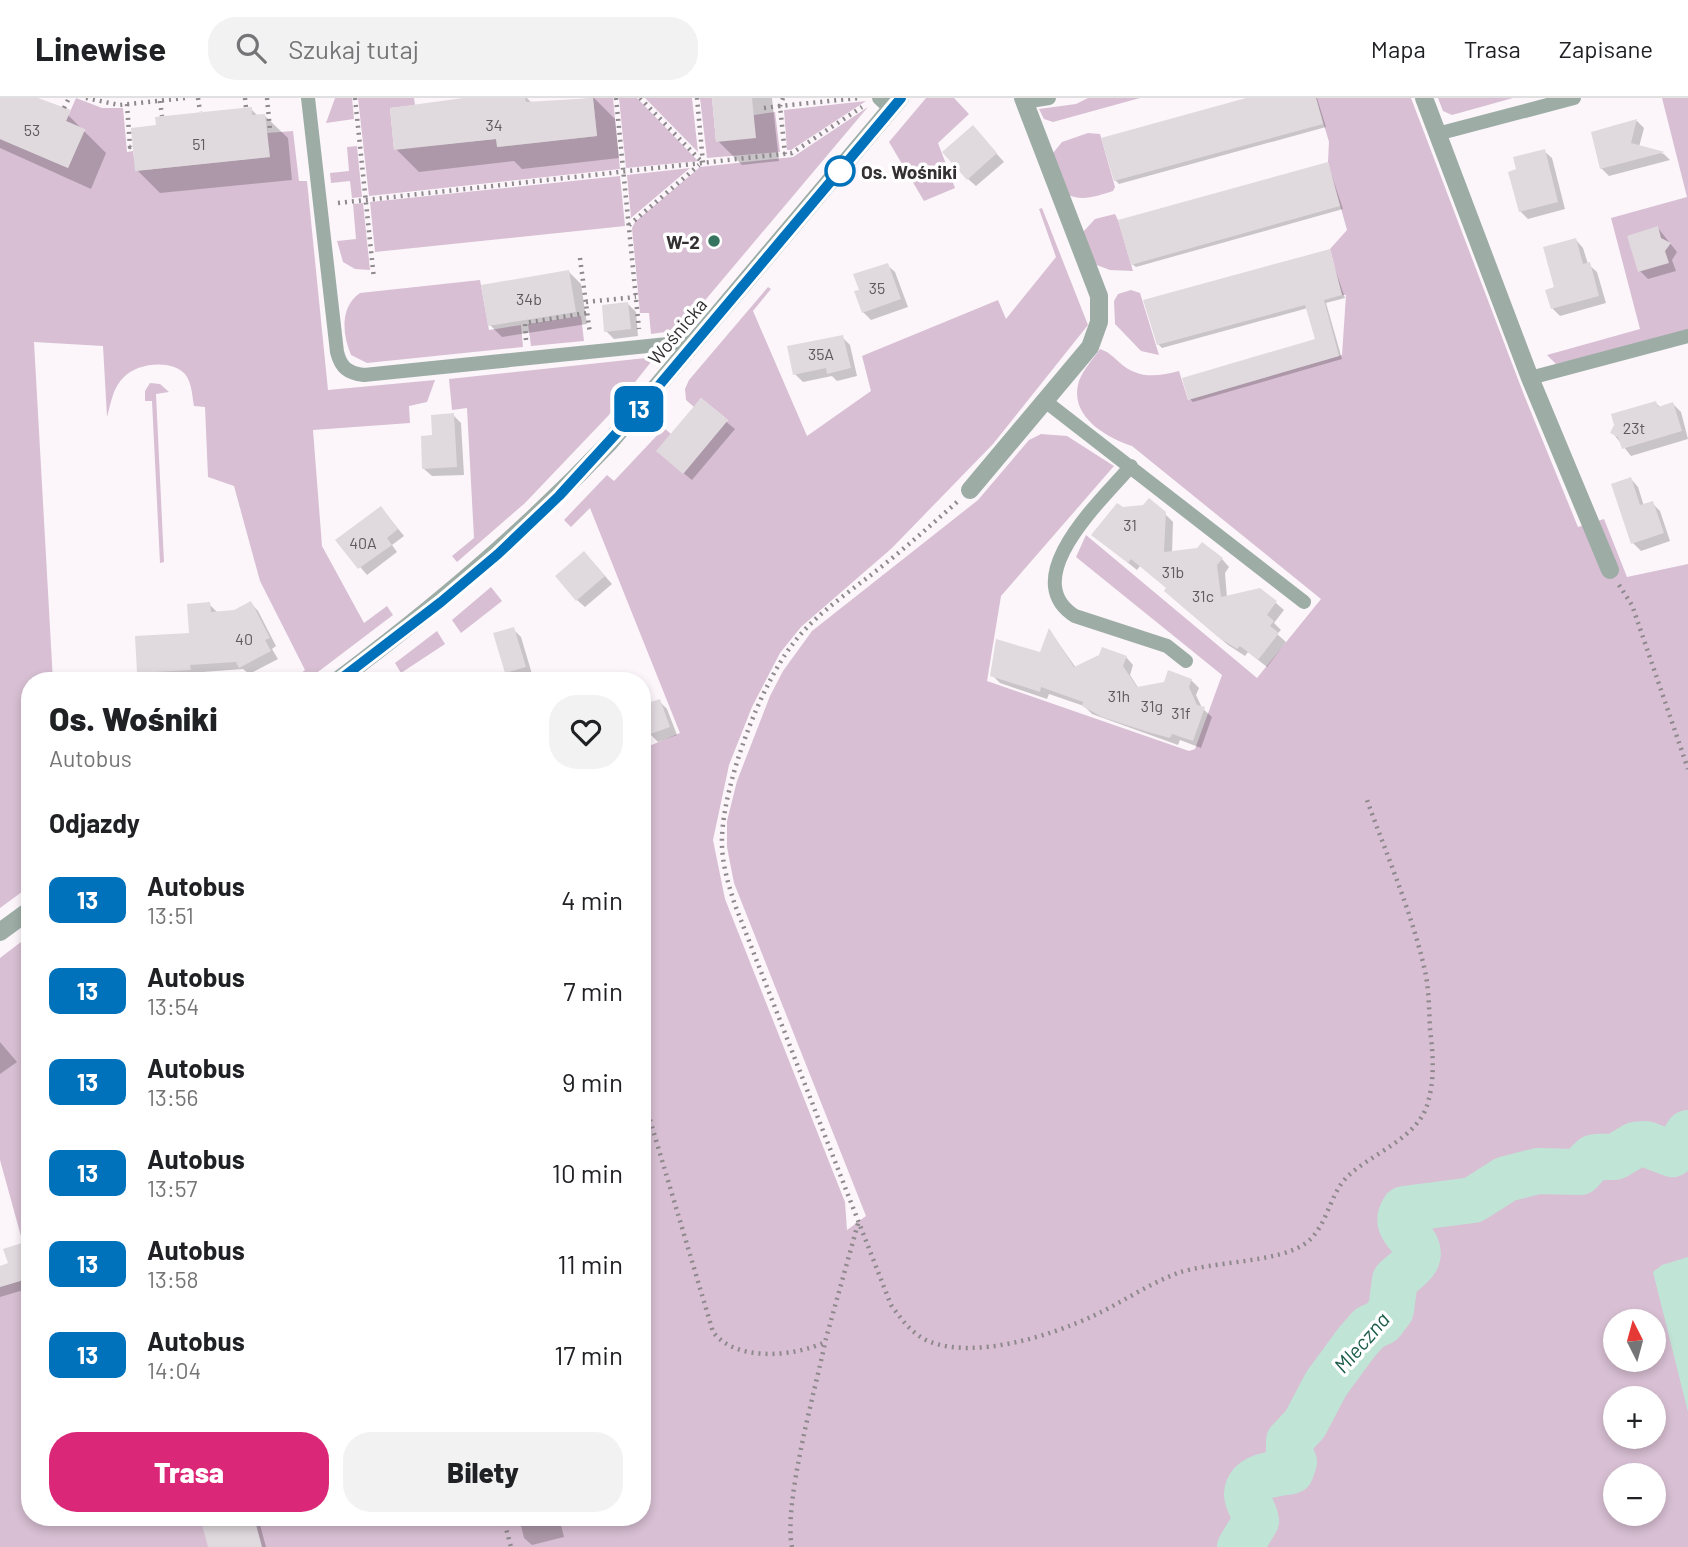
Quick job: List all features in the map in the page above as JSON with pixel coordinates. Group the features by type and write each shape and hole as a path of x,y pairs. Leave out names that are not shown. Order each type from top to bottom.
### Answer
{"street":[{"path":"1424,98 1530,378 1610,570"},
{"path":"970,490 1090,347 1097,334 1100,305 1023,100"},
{"name":"Wośnicka","path":"349,672 498,554 610,442 697,341 890,102"},
{"path":"0,932 21,917"}],"lane":[{"path":"308,98 337,352 344,369 352,374 364,375 697,341"},
{"path":"1023,100 1049,98"},
{"path":"1437,134 1573,98"},
{"path":"1530,378 1688,336"},
{"path":"1045,401 1304,602"},
{"path":"1131,466 1065,544 1056,566 1058,591 1067,611 1075,616 1167,646 1186,661"}],"path":[{"path":"64,108 69,98"},
{"path":"86,98 108,104 186,98"},
{"path":"198,98 200,112"},
{"path":"244,98 246,108"},
{"path":"267,98 270,130 267,130"},
{"path":"355,98 374,279"},
{"path":"616,98 640,347"},
{"path":"640,98 703,163"},
{"path":"696,98 703,163"},
{"path":"783,98 780,106 785,154"},
{"path":"764,108 859,98"},
{"path":"160,101 162,116"},
{"path":"334,204 792,153 870,102 890,102"},
{"path":"127,104 130,147 133,146"},
{"path":"629,225 703,163"},
{"path":"580,258 592,352"},
{"path":"586,302 636,297"},
{"path":"528,358 525,323 587,313"},
{"path":"970,490 903,550 821,614 792,644 765,691 726,800 722,838 724,867 735,905 891,1305 907,1328 929,1341 953,1346 984,1347 1066,1328 1177,1273 1213,1264 1270,1256 1305,1244 1322,1223 1346,1178 1414,1126 1427,1106 1433,1081 1425,973 1367,800"},
{"path":"1610,570 1632,605 1688,769"},
{"path":"651,1123 713,1332 719,1341 736,1351 782,1353 810,1350 825,1342"},
{"path":"792,1547 789,1535 795,1489 825,1342 859,1219"},
{"path":"505,1526 511,1547"}],"shaded area":[{"path":"76,98 102,108 123,108 127,152 133,151 136,171 269,157 267,133 293,131 299,181 307,181 328,390 435,380 427,402 409,406 410,423 313,430 322,546 364,623 387,606 393,615 318,672 302,672 305,670 260,581 234,486 208,477 205,407 194,406 185,374 179,369 163,365 145,366 130,372 117,386 107,417 103,346 34,342 52,672 21,672 21,893 0,908 0,139 68,168 85,130 66,121"},
{"path":"335,98 352,98 354,119 326,123"},
{"path":"358,98 414,98 415,105 390,108 394,149 496,139 498,147 597,136 593,98 613,98 620,169 369,196"},
{"path":"619,98 637,98 698,161 626,168"},
{"path":"645,98 692,98 698,152"},
{"path":"700,98 712,98 716,141 754,115 775,112 780,152 707,158"},
{"path":"926,98 954,98 969,114 938,143 955,188 924,201 889,142"},
{"path":"1088,98 1140,98 1053,122 1044,119 1039,109 1076,104"},
{"path":"1316,98 1411,98 1524,395 1578,527 1604,519 1627,577 1688,564 1688,1547 0,1547 0,1287 21,1281 21,1526 651,1526 651,745 680,733 590,508 571,527 564,520 607,475 614,481 664,428 671,434 684,473 728,420 701,398 694,407 686,400 685,389 689,380 768,287 771,289 753,311 807,436 871,391 862,356 998,300 1006,319 1056,257 1039,209 1042,208 1088,325 993,444 892,548 801,627 780,653 752,707 729,765 713,840 725,899 845,1202 847,1230 866,1216 734,883 727,847 727,821 737,781 770,696 783,671 812,631 978,500 1029,440 1041,434 1067,436 1114,466 1001,596 987,681 1189,751 1195,749 1222,675 1076,557 1086,535 1257,678 1321,599 1132,446 1111,437 1092,423 1079,405 1079,381 1100,349 1126,368 1140,374 1163,375 1179,371 1188,400 1342,355 1346,295 1342,295 1330,249 1347,230 1328,162 1329,142"},
{"path":"1438,98 1513,98 1452,115 1443,111"},
{"path":"1662,98 1688,98 1688,332 1556,364 1547,355 1640,329 1611,218 1687,197"},
{"path":"866,101 791,150 787,150 784,110"},
{"path":"868,107 680,330 651,334 649,313 640,313 632,228 635,222 700,167 793,157"},
{"path":"1088,133 1100,134 1115,187 1113,191 1101,195 1078,198 1066,194 1053,153 1062,142"},
{"path":"357,146 362,197 352,198 350,181 331,183 330,173 349,171 347,147"},
{"path":"690,168 631,218 627,175"},
{"path":"620,176 625,226 375,252 370,202"},
{"path":"363,203 370,270 355,269 343,262 337,241 356,239 353,204"},
{"path":"1115,214 1133,271 1110,270 1094,264 1083,232 1095,219"},
{"path":"480,280 489,330 521,325 523,347 367,363 351,355 346,338 346,313 360,293"},
{"path":"1131,290 1140,293 1159,355 1141,351 1115,324 1114,301 1118,294"},
{"path":"581,316 584,341 531,346 528,324"},
{"path":"655,357 608,416 525,503 457,562 452,556 474,538 467,408 452,410 449,379"},
{"path":"150,383 160,384 169,392 156,394 164,562 160,563 152,401 145,401 145,391"},
{"path":"491,587 502,601 461,633 452,620"},
{"path":"437,631 445,644 403,672 395,663"},
{"path":"21,942 21,1236 0,1160 0,958"},
{"path":"1688,1257 1688,1412 1666,1324 1666,1309 1662,1309 1653,1272 1662,1265"}],"building":[{"path":"0,98 38,98 71,110 66,121 85,129 68,168 0,139"},
{"path":"463,98 525,98 526,102 593,98 597,136 497,147 496,139 394,150 390,108"},
{"path":"712,98 752,98 756,138 716,142"},
{"path":"1246,98 1316,98 1323,124 1114,181 1101,138"},
{"path":"252,107 252,115 265,114 270,157 135,171 131,128 156,125 155,117"},
{"path":"1637,119 1631,143 1665,152 1600,169 1591,132"},
{"path":"973,125 997,153 967,180 942,152"},
{"path":"1545,149 1558,202 1519,212 1508,172 1516,169 1513,157"},
{"path":"1328,162 1340,206 1131,265 1118,220"},
{"path":"1658,226 1661,238 1671,243 1665,251 1669,263 1638,272 1627,236"},
{"path":"1576,238 1583,264 1590,262 1599,296 1551,309 1545,290 1554,287 1543,247"},
{"path":"1330,249 1342,295 1324,300 1339,356 1188,400 1182,378 1315,339 1305,305 1157,345 1143,300"},
{"path":"888,263 901,299 862,313 854,291 859,290 853,274"},
{"path":"569,270 576,312 488,326 481,285"},
{"path":"628,302 631,329 604,332 602,305"},
{"path":"843,335 851,368 827,374 826,368 793,375 787,346"},
{"path":"701,398 728,420 683,474 656,451"},
{"path":"1656,401 1658,407 1673,402 1682,431 1622,449 1618,437 1610,433 1614,425 1611,414"},
{"path":"454,413 457,467 422,469 421,436 432,435 431,415"},
{"path":"1631,477 1640,505 1653,501 1664,533 1631,544 1611,484"},
{"path":"1149,498 1166,512 1164,552 1197,548 1202,542 1223,558 1217,565 1221,597 1260,588 1277,601 1267,615 1274,621 1270,626 1279,633 1258,660 1240,646 1237,649 1218,637 1131,559 1128,563 1091,535 1117,503 1123,507 1143,505"},
{"path":"381,506 398,529 387,538 392,545 358,569 335,540"},
{"path":"584,551 605,576 576,601 555,576"},
{"path":"251,601 270,638 265,640 271,651 239,668 236,662 190,665 191,670 137,672 135,636 189,633 187,604 210,602 211,612 234,610"},
{"path":"514,627 526,667 505,672 493,633"},
{"path":"1049,628 1074,667 1099,655 1102,647 1127,656 1123,666 1137,687 1164,682 1168,670 1192,679 1189,687 1197,705 1205,707 1193,741 1172,734 1170,738 1148,732 1102,717 1082,706 1083,702 1041,687 1040,692 990,676 996,639 1040,652"},
{"path":"660,699 670,727 651,734 651,702"},
{"path":"21,1243 21,1281 0,1287 0,1266 8,1263 3,1249"},
{"path":"202,1526 256,1526 262,1547 208,1547"}],"waterway":[{"name":"Mleczna","path":"1240,1547 1256,1521 1247,1497 1252,1482 1264,1476 1291,1471 1294,1462 1289,1452 1289,1441 1305,1424 1326,1384 1356,1343 1369,1328 1382,1322 1391,1310 1395,1280 1416,1260 1416,1246 1401,1224 1404,1209 1473,1200 1506,1179 1538,1171 1580,1172 1594,1157 1615,1157 1635,1145 1646,1144 1672,1154 1678,1150 1688,1133"}],"bus line":[{"name":"13","path":"350,672 441,602 498,554 559,496 645,402 901,98"}],"place":[{"name":"Os. Wośniki","path":"840,171"},
{"name":"W-2","path":"714,241"}]}
